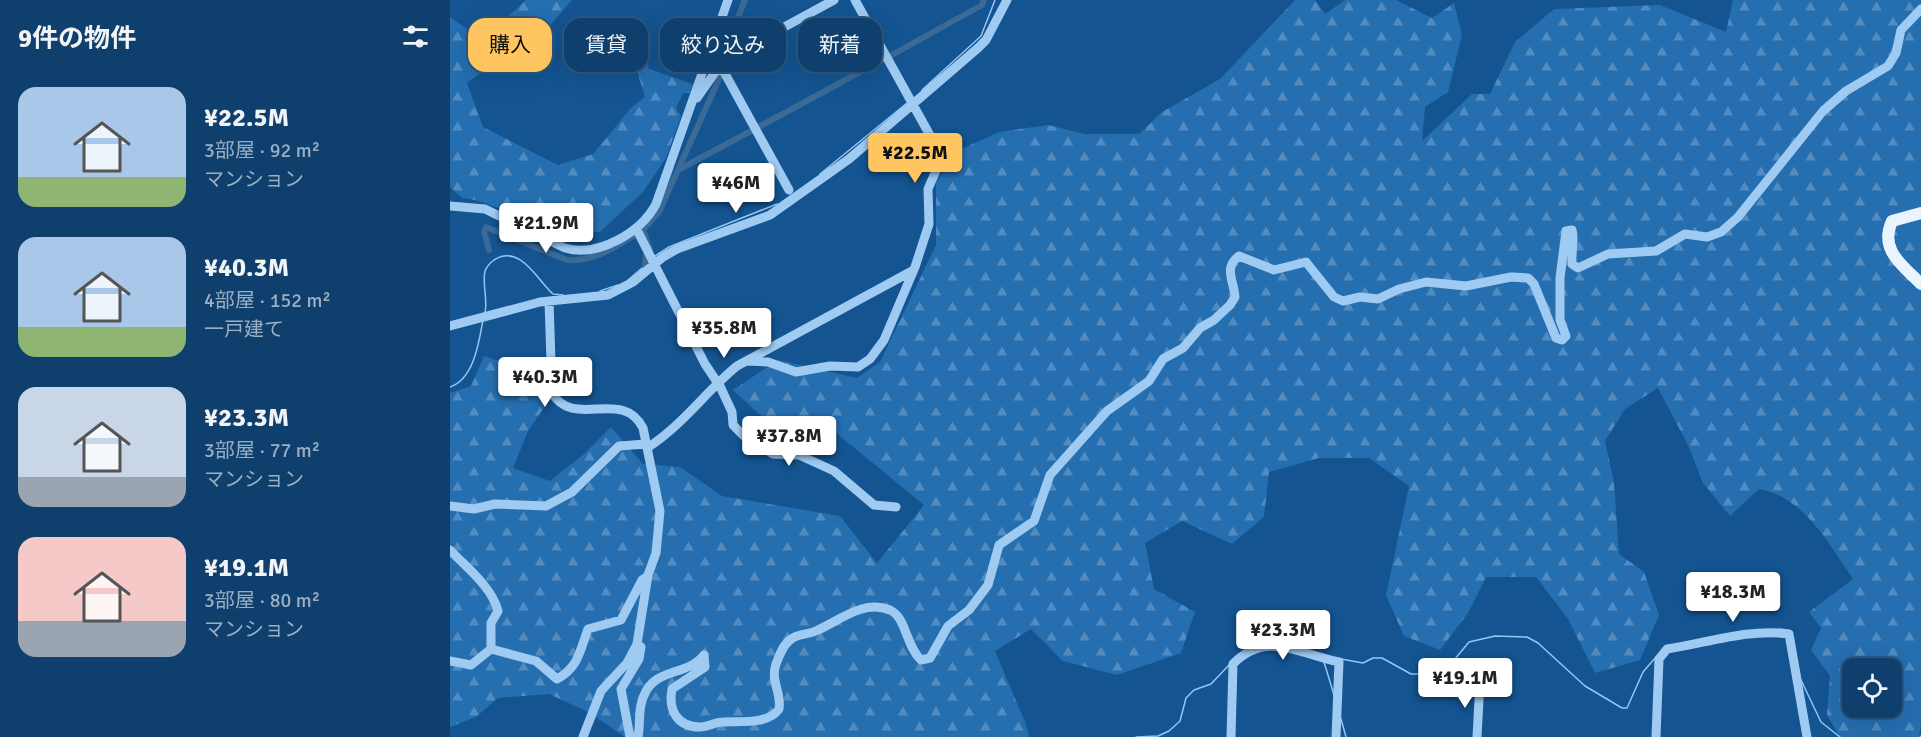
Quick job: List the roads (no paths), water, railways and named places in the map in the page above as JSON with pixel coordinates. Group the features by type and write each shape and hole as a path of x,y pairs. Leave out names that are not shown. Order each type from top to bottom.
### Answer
{"main road":[{"path":"1921,213 1892,221 1887,232 1887,243 1891,252 1904,269 1921,284"}],"street":[{"path":"450,206 484,209 565,248 578,251 596,249 644,223 656,204 728,0"},
{"path":"786,26 834,0"},
{"path":"746,361 768,362 796,372 830,366 850,368 864,364 884,340 929,224 928,189 942,157 855,0"},
{"path":"450,326 549,301 608,295 633,282 654,264 677,249 753,222 787,205 849,159 913,106 986,40 1007,0"},
{"path":"638,737 638,717 646,690 664,674 697,664 704,655 705,667 672,689 671,705 677,719 688,725 700,727 771,717 779,709 780,700 773,677 776,663 786,644 798,635 814,632 861,608 891,610 899,617 909,643 917,656 921,660 930,658 948,626 969,610 988,585 999,545 1035,521 1050,475 1107,411 1138,386 1149,381 1163,359 1183,348 1200,328 1230,305 1235,297 1230,281 1230,268 1239,256 1274,270 1306,262 1334,297 1343,301 1360,297 1378,299 1399,289 1426,282 1466,286 1511,277 1528,278 1534,284 1556,338 1562,340 1566,336 1560,320 1560,278 1563,237 1566,231 1572,230 1574,236 1570,248 1572,264 1578,268 1608,254 1656,250 1685,234 1707,237 1721,232 1738,217 1822,111 1846,91 1888,66 1896,52 1901,30 1921,9"},
{"path":"693,101 715,72"},
{"path":"724,72 789,190"},
{"path":"636,228 705,364 718,383 732,412 733,425 744,436 773,454 795,454 813,460 838,474 874,505 896,507"},
{"path":"450,506 474,509 495,504 546,506 572,492 619,446 647,446 666,436 718,383 746,361 912,271"},
{"path":"549,301 549,381 556,400 576,409 627,410 639,419 660,511 656,553 648,575 637,644 627,663 601,691 583,737"},
{"path":"450,550 486,589 496,604 498,611 490,627 491,649"},
{"path":"491,649 536,661 557,680 568,674 576,663 588,628 621,620 642,580 648,575"},
{"path":"1656,737 1659,659 1662,654 1667,650 1748,633 1782,633 1790,634 1807,737"},
{"path":"630,737 621,689 639,659 641,647 637,644"},
{"path":"1231,737 1233,664 1252,649 1266,645 1282,646 1339,662 1336,737"},
{"path":"450,661 471,665 491,649"},
{"path":"1477,737 1480,682"}],"waterway":[{"path":"738,18 745,0"},
{"path":"890,56 982,5 984,0"},
{"path":"922,90 981,36 995,0"},
{"path":"757,128 884,59"},
{"path":"650,249 643,230 659,212 720,77"},
{"path":"820,174 907,103"},
{"path":"678,170 751,131"},
{"path":"655,256 669,247 777,204"},
{"path":"489,250 484,232 486,227 567,260 594,257 633,236"},
{"path":"485,313 485,271 493,261 503,256 512,256 520,260 553,294 563,295"},
{"path":"645,266 646,256"},
{"path":"628,280 649,262"},
{"path":"600,291 618,285"},
{"path":"450,387 458,383 470,368 483,320"},
{"path":"1341,659 1363,663 1373,658 1382,658 1411,674 1439,674 1445,671 1469,642 1495,636 1527,637 1538,643 1585,686 1622,708 1627,708 1643,672 1656,657"},
{"path":"1324,662 1334,695"},
{"path":"1136,737 1158,736 1169,731 1180,721 1186,698 1194,690 1211,684 1229,665"},
{"path":"1801,680 1821,722 1840,737"},
{"path":"1341,719 1346,737"}]}
